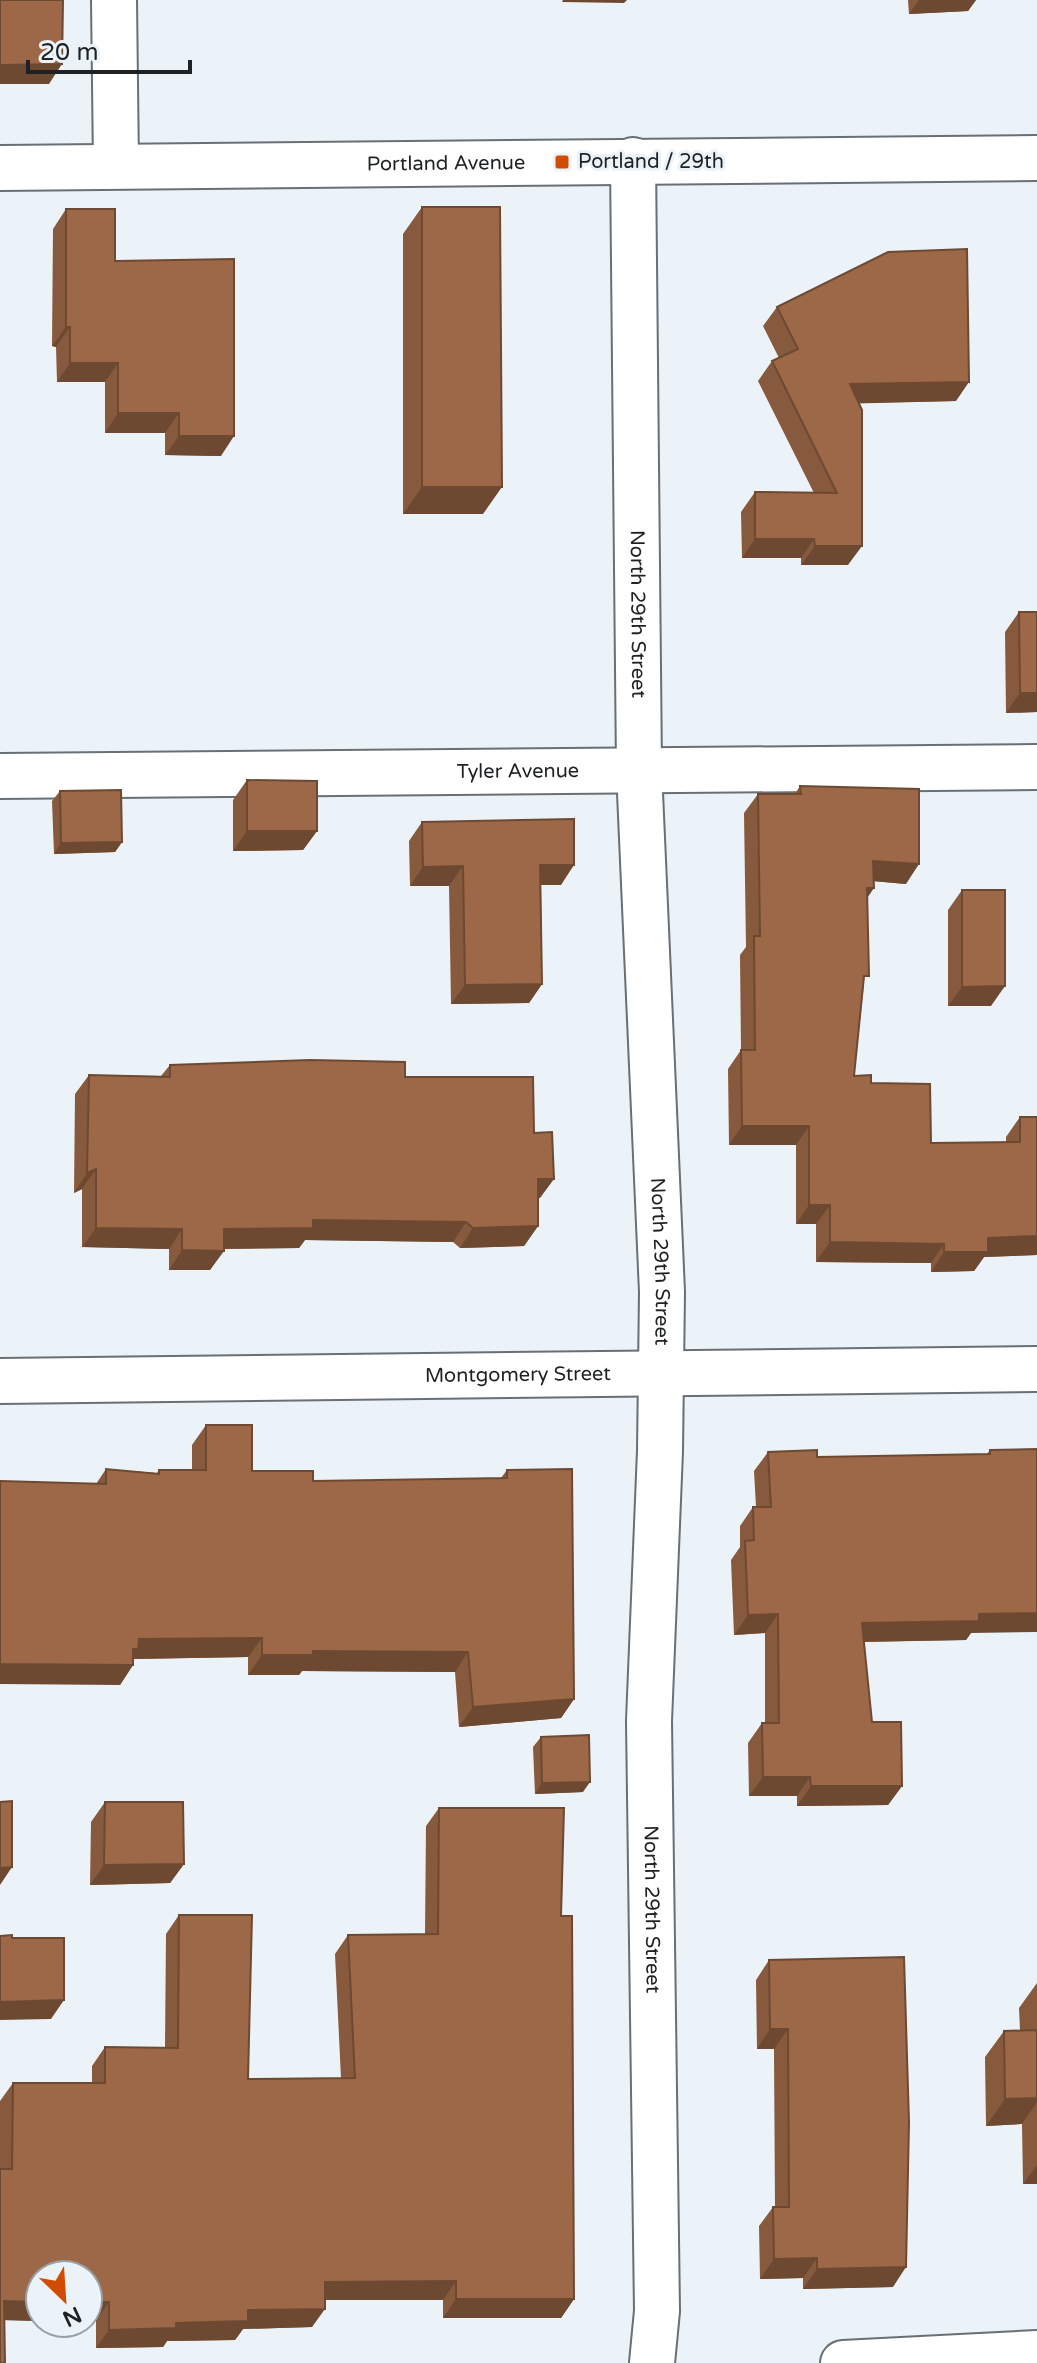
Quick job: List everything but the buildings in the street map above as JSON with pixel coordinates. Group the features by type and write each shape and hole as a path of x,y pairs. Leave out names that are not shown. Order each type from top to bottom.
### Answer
{"street":[{"path":"114,0 116,166"},
{"name":"Portland Avenue","path":"0,168 1037,158"},
{"name":"North 29th Street","path":"633,160 639,770 660,1219 662,1374 649,1721 657,2311 652,2363"},
{"name":"Tyler Avenue","path":"0,776 1037,767"},
{"name":"Montgomery Street","path":"0,1381 662,1374 801,1369 1037,1369"},
{"path":"843,2363 1037,2353"}],"place":[{"name":"Portland / 29th","path":"562,162"}]}
